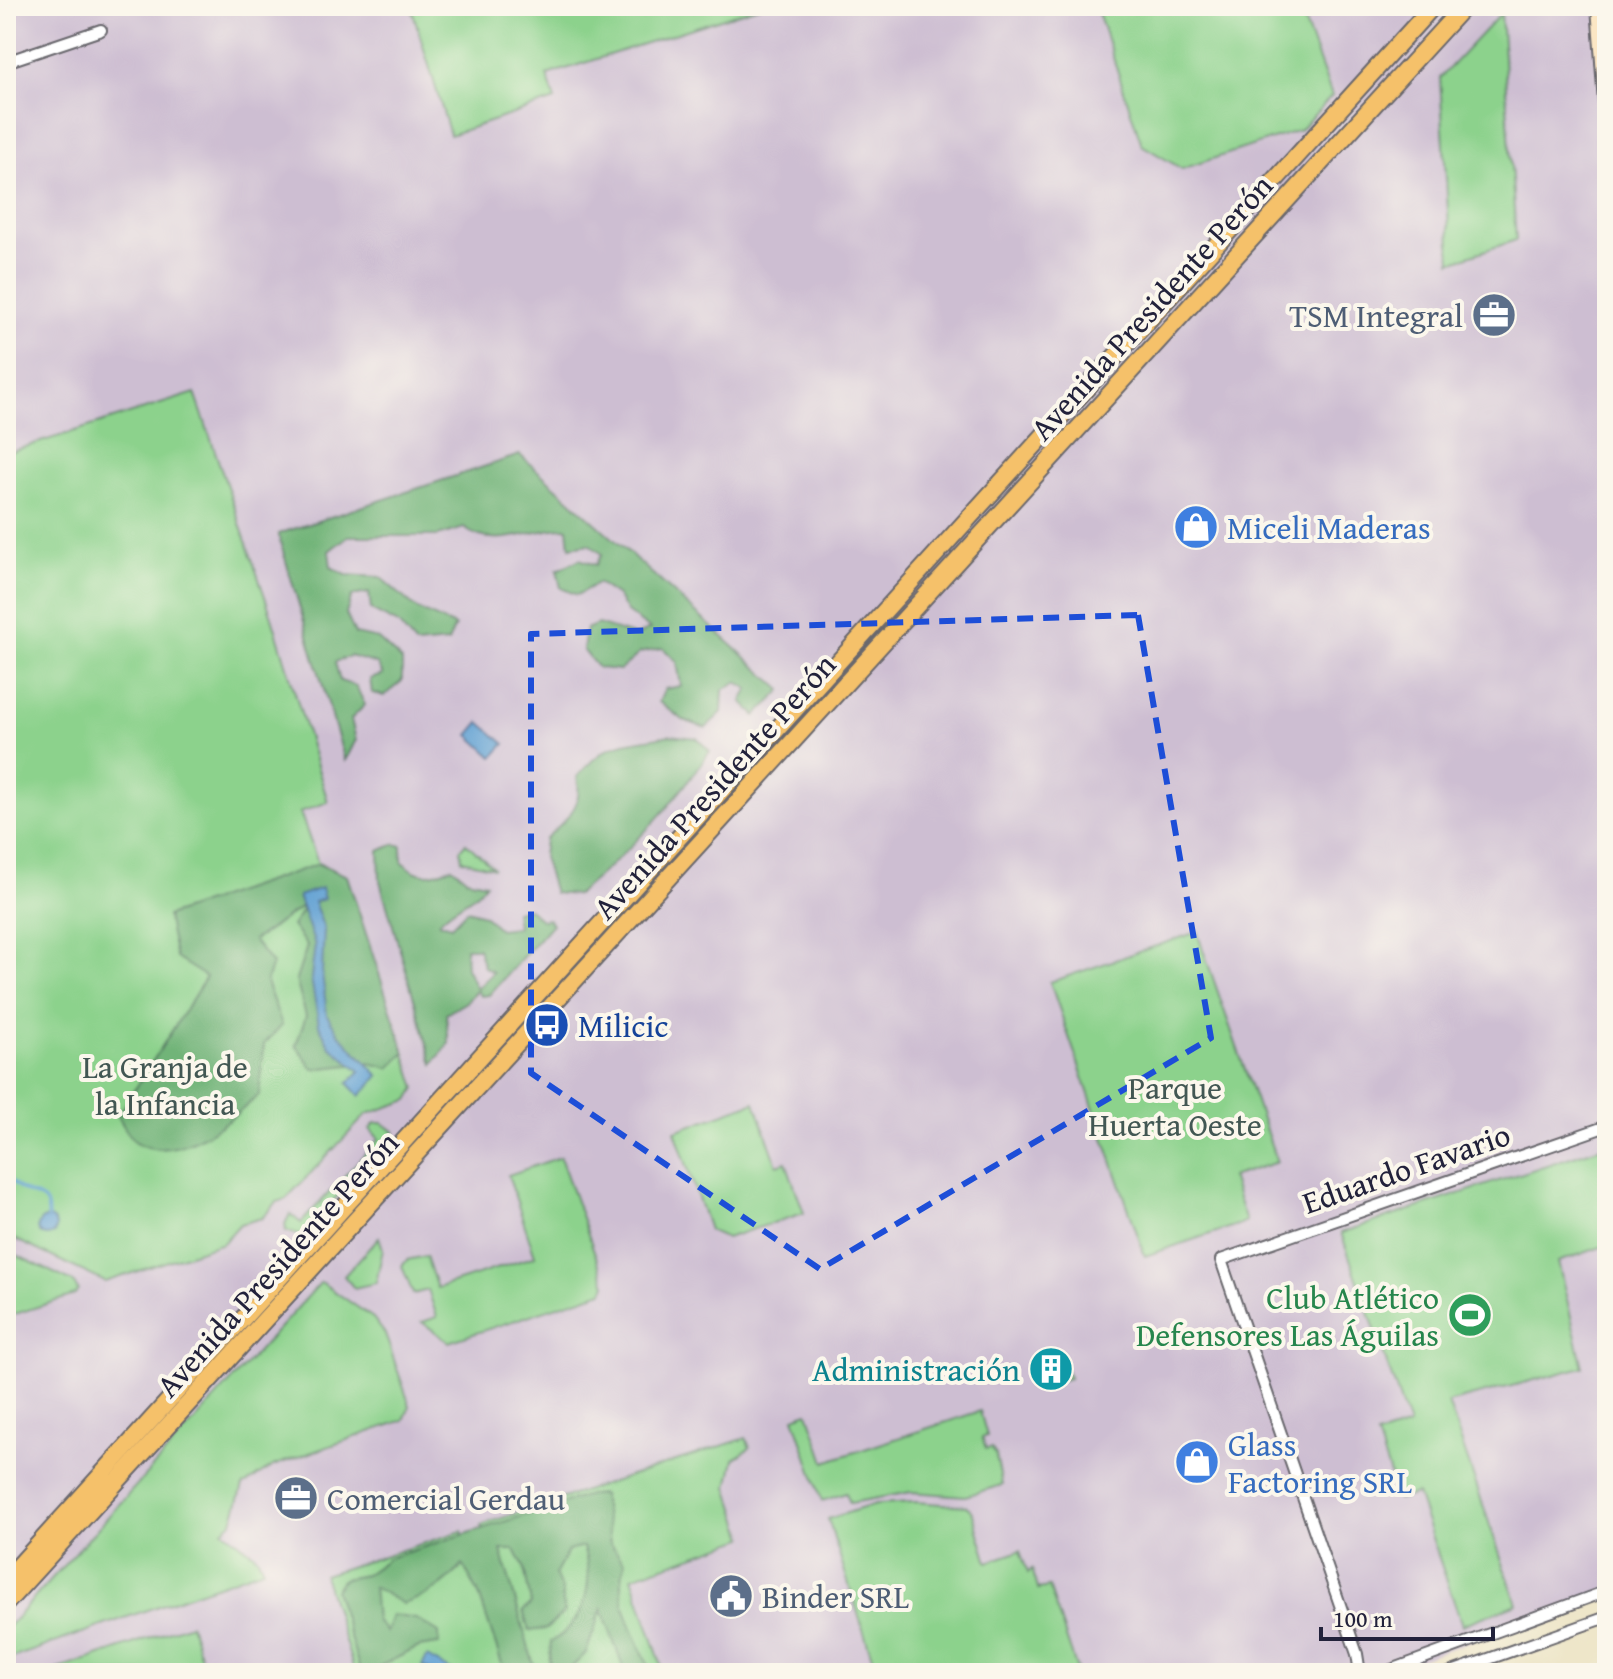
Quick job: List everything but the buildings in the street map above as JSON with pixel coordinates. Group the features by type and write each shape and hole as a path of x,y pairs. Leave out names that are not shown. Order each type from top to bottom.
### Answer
{"main road":[{"name":"Avenida Presidente Perón","path":"6,1580 1433,6"},
{"name":"Avenida Presidente Perón","path":"6,1603 1464,6"},
{"path":"1599,6 1607,117"}],"street":[{"path":"6,62 101,30"},
{"name":"Eduardo Favario","path":"1360,1673 1357,1654 1221,1260 1607,1126"},
{"path":"1383,1673 1607,1591"},
{"path":"1449,1673 1607,1617"}],"highlighted area":[{"path":"1138,615 1211,1038 820,1269 531,1073 531,634"}],"shaded area":[{"path":"6,6 1599,6 1607,117 1607,1591 1383,1673 6,1673"}],"green space":[{"path":"411,6 761,6 547,75 555,100 450,135"},
{"path":"1096,6 1299,6 1332,96 1300,130 1182,169 1142,145"},
{"path":"1501,13 1516,240 1451,262 1440,78"},
{"name":"La Granja de la Infancia","path":"195,393 272,617 328,802 300,812 318,863 347,876 416,1088 409,1100 367,1114 286,1199 277,1202 262,1218 240,1224 223,1243 105,1282 6,1235 6,453"},
{"path":"520,455 782,690 756,716 742,701 749,689 737,682 723,690 722,712 706,728 683,720 659,702 665,689 681,686 677,662 663,648 640,653 620,670 598,668 583,650 586,629 598,624 636,636 650,629 627,612 617,596 598,583 577,595 561,588 557,570 580,559 596,565 602,554 589,544 570,547 568,528 502,538 476,535 464,528 438,536 348,536 329,551 331,567 346,575 380,577 418,610 455,626 448,642 416,645 398,624 371,610 369,593 352,596 346,614 355,634 378,639 402,661 402,681 384,696 372,693 370,679 383,675 377,664 350,656 335,662 340,681 356,686 365,705 351,719 356,740 345,761 278,534"},
{"path":"669,735 697,738 710,751 665,810 613,863 576,895 554,893 543,857 545,839 572,812 578,797 577,777 608,749"},
{"path":"466,843 494,868 462,860 460,850"},
{"path":"395,844 402,846 402,861 414,871 432,874 452,867 467,879 486,883 439,922 451,926 467,910 484,915 499,929 517,927 515,911 528,908 541,920 548,919 552,924 489,995 480,996 477,990 466,1002 446,1014 449,1044 433,1064 380,881 379,851","holes":["465,948 478,948 484,967 493,972 477,989 466,968"]},
{"name":"La Granja de la Infancia","path":"318,864 347,876 405,1053 390,1068 369,1063 313,1069 296,1045 306,1016 296,980 307,946 292,926 305,906 253,940 272,964 266,982 282,1025 264,1044 259,1095 218,1127 185,1144 152,1148 136,1142 118,1116 206,977 176,958 167,916"},
{"name":"Parque Huerta Oeste","path":"1197,932 1277,1162 1231,1177 1246,1222 1145,1256 1050,982"},
{"path":"755,1102 777,1165 786,1162 804,1213 726,1238 709,1230 675,1131"},
{"path":"375,1123 383,1123 395,1132 302,1236 286,1231 285,1224 290,1214 301,1223 379,1139 370,1129"},
{"name":"Club Atlético Defensores Las Águilas","path":"1607,1145 1607,1245 1558,1262 1583,1367 1448,1403 1517,1604 1462,1625 1417,1494 1398,1499 1377,1436 1409,1426 1341,1233"},
{"path":"560,1157 606,1284 603,1291 449,1342 422,1322 437,1317 428,1290 413,1294 402,1266 407,1260 426,1256 437,1288 535,1256 508,1175"},
{"path":"379,1237 383,1249 376,1283 354,1288 344,1276"},
{"path":"14,1254 73,1282 78,1290 75,1295 6,1317 6,1260"},
{"path":"321,1282 373,1318 385,1334 410,1406 404,1420 273,1466 243,1486 232,1522 223,1530 257,1556 263,1569 6,1660 6,1629"},
{"path":"1057,1350 1069,1378 1062,1380 1054,1356 1040,1361 1039,1356"},
{"path":"980,1411 987,1436 982,1438 986,1449 991,1448 996,1455 1002,1485 965,1496 911,1492 850,1503 846,1493 822,1501 794,1417 808,1412 825,1462"},
{"path":"746,1438 750,1448 734,1459 728,1487 745,1538 632,1577 664,1673 355,1673 324,1575 462,1531 487,1590 506,1585 481,1525"},
{"path":"602,1494 610,1543 625,1563 622,1578 624,1606 651,1673 625,1673 602,1609 586,1653 566,1673 549,1668 551,1642 572,1624 585,1601 588,1575 583,1547 568,1551 555,1575 562,1590 564,1613 546,1629 529,1631 523,1611 531,1604 524,1567 515,1550 501,1550 536,1673 505,1673 478,1592 463,1565 436,1589 403,1604 373,1587 376,1620 386,1632 392,1615 416,1619 439,1633 439,1644 419,1647 374,1669 375,1673 361,1673 335,1590 343,1579 365,1575 389,1558 589,1495"},
{"path":"916,1502 967,1506 972,1511 988,1562 1020,1551 1028,1573 1032,1569 1038,1589 1049,1587 1078,1673 877,1673 828,1519 876,1504"},
{"path":"190,1624 206,1673 51,1672"}],"water":[{"path":"480,722 505,744 493,757 469,735"},
{"path":"321,888 324,899 314,902 324,929 322,973 327,1015 339,1034 379,1076 360,1096 348,1083 360,1071 329,1045 319,1025 311,978 315,945 298,896"},
{"path":"47,1218 56,1227 47,1236 38,1227"},
{"path":"427,1657 451,1673 434,1673 422,1666"}],"waterway":[{"path":"6,1177 21,1189 41,1198 46,1204 48,1218"}],"place":[{"name":"TSM Integral","path":"1494,315"},
{"name":"Miceli Maderas","path":"1196,527"},
{"name":"Milicic","path":"547,1025"},
{"name":"Club Atlético Defensores Las Águilas","path":"1470,1315"},
{"name":"Administración","path":"1051,1369"},
{"name":"Glass Factoring SRL","path":"1197,1462"},
{"name":"Comercial Gerdau","path":"296,1498"},
{"name":"Binder SRL","path":"731,1596"}]}
